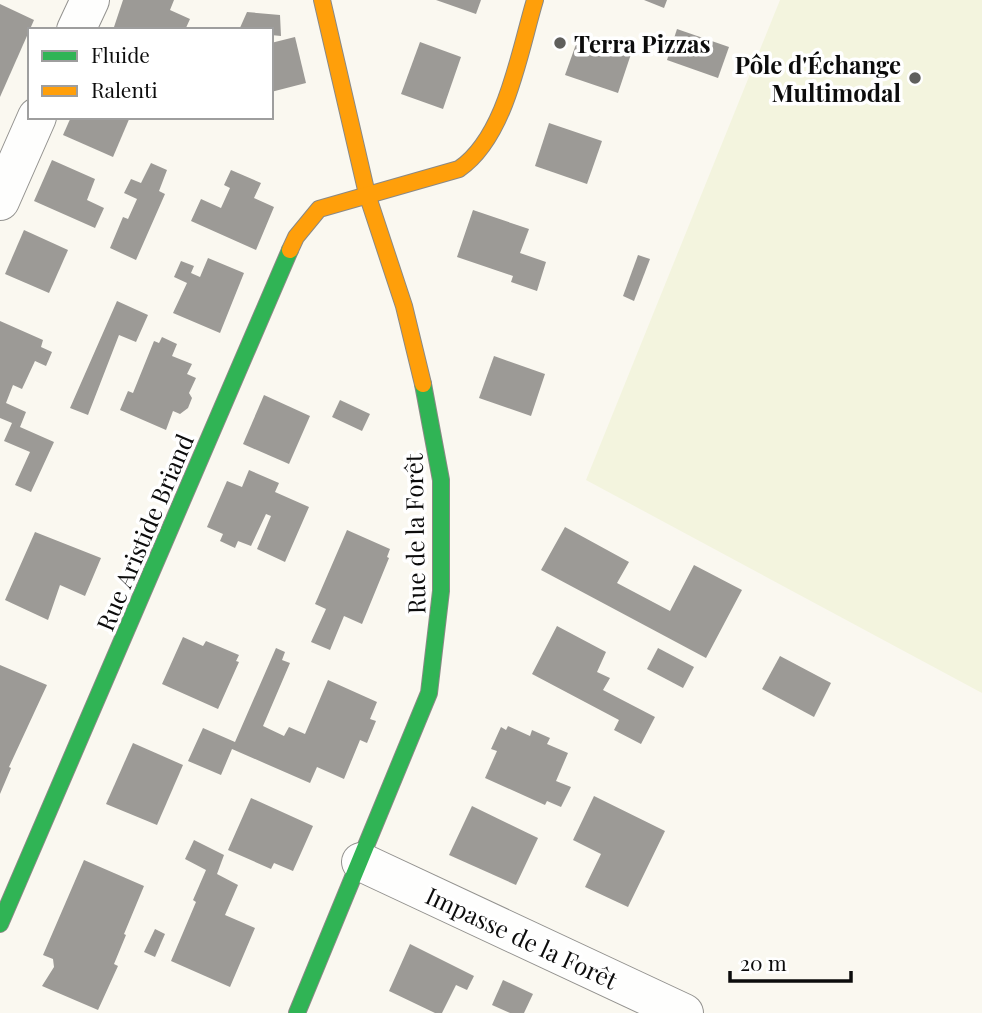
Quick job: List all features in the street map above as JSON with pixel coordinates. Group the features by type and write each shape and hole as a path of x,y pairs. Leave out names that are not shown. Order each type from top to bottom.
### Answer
{"street":[{"path":"77,28 90,0"},
{"name":"Rue de la Forêt","path":"297,1013 429,693 441,591 441,480 434,431 404,306 367,194 322,0"},
{"name":"Rue Aristide Briand","path":"0,924 296,237 319,209 459,169 475,158 496,125 535,0"},
{"path":"0,201 36,119"},
{"name":"Impasse de la Forêt","path":"360,862 684,1013"}],"green space":[{"path":"780,0 982,0 982,693 586,480"}],"building":[{"path":"123,0 174,0 170,10 190,19 186,28 114,28"},
{"path":"436,0 481,0 476,14"},
{"path":"644,0 667,0 664,8"},
{"path":"0,4 34,20 28,28 28,34 0,97"},
{"path":"247,12 280,15 281,36 273,35 273,28 240,28"},
{"path":"677,29 729,47 718,78 667,60"},
{"path":"580,33 632,51 618,93 565,75"},
{"path":"295,37 306,83 273,91 273,42"},
{"path":"420,42 461,57 443,109 401,94"},
{"path":"70,119 129,119 113,157 63,135"},
{"path":"549,123 602,141 587,184 535,166"},
{"path":"52,160 95,179 87,200 104,208 95,228 34,201"},
{"path":"151,163 167,170 159,191 165,194 136,260 110,248 123,217 128,219 137,199 124,193 131,179 141,183"},
{"path":"231,170 261,183 254,198 274,207 256,250 191,221 201,199 221,208 230,188 224,185"},
{"path":"473,210 529,229 520,253 546,262 537,291 511,282 513,276 457,257"},
{"path":"24,230 68,250 49,293 5,274"},
{"path":"638,255 650,259 634,301 623,296"},
{"path":"208,258 244,273 220,333 173,313 187,283 174,277 181,261 194,266 191,273 200,277"},
{"path":"117,301 148,315 136,342 119,335 88,415 70,408"},
{"path":"0,321 43,340 41,347 52,352 46,366 35,361 22,389 13,385 6,403 26,412 20,427 54,442 31,492 15,485 30,452 4,441 12,423 0,418"},
{"path":"162,337 177,344 172,356 192,364 187,374 196,378 189,393 192,398 188,408 180,414 173,411 166,430 120,410 128,391 133,393 154,341 159,343"},
{"path":"494,356 545,374 531,416 479,398"},
{"path":"264,395 310,416 289,464 243,444"},
{"path":"340,400 370,414 362,431 332,417"},
{"path":"249,470 279,483 275,492 309,507 285,562 257,549 271,516 266,514 251,546 238,541 235,548 220,541 223,534 207,527 227,481 242,487"},
{"path":"565,527 629,562 617,583 670,611 694,565 742,590 706,658 541,570"},
{"path":"347,530 390,549 389,558 362,624 344,616 330,650 311,642 326,609 315,604"},
{"path":"35,532 101,558 85,596 60,585 48,620 5,600"},
{"path":"557,626 606,652 597,672 610,678 603,690 655,717 641,744 614,730 619,720 532,674"},
{"path":"183,637 203,646 206,641 239,655 236,661 239,662 218,709 162,684"},
{"path":"276,648 285,652 282,660 290,663 263,726 284,736 289,727 305,734 328,680 377,702 370,719 376,721 367,743 360,740 344,779 317,767 310,783 232,749 221,775 188,761 203,728 235,742"},
{"path":"658,648 694,667 683,688 647,669"},
{"path":"780,656 831,683 814,717 762,689"},
{"path":"0,665 47,685 9,767 11,768 0,794"},
{"path":"508,726 530,736 532,730 550,738 547,744 568,753 556,781 571,787 561,807 547,801 545,805 485,778 497,751 491,749 501,727 506,730"},
{"path":"133,743 183,765 157,825 106,804"},
{"path":"594,796 665,831 628,907 585,887 601,854 573,840"},
{"path":"251,798 313,826 293,871 274,863 271,869 228,850"},
{"path":"472,806 538,838 516,885 449,855"},
{"path":"194,840 224,855 217,874 238,885 225,915 255,928 230,987 171,961 196,902 193,900 206,870 185,859"},
{"path":"84,860 144,886 114,964 118,966 98,1010 42,986 54,967 53,959 43,955"},
{"path":"155,929 165,934 155,957 144,952"},
{"path":"410,944 474,976 467,990 456,985 442,1013 435,1013 389,991"},
{"path":"503,980 533,994 524,1013 510,1013 492,1005"}],"traffic: fast":[{"path":"0,924 290,250"},
{"path":"297,1013 429,693 441,591 441,480 423,384"}],"traffic: slow":[{"path":"322,0 367,194 404,306 423,384"},
{"path":"290,250 296,237 319,209 459,169 475,155 488,137 509,92 535,0"}],"place":[{"name":"Terra Pizzas","path":"560,43"},
{"name":"Pôle d'Échange Multimodal","path":"915,78"}]}
